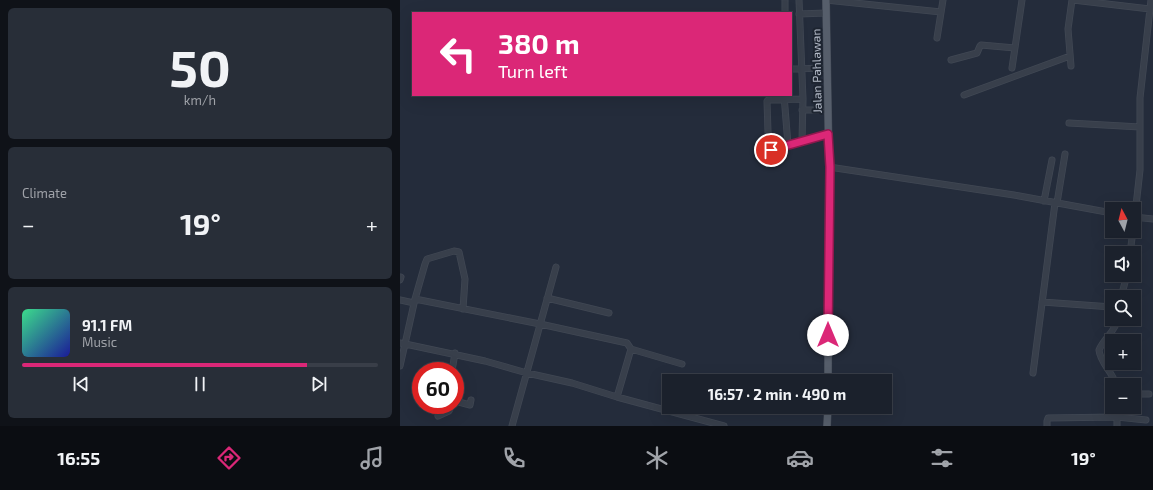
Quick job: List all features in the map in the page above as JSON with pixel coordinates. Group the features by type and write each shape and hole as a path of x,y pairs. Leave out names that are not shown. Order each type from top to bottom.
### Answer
{"main road":[{"name":"Jalan Pahlawan","path":"826,0 828,134 830,167 828,374"},
{"path":"828,414 828,426"}],"street":[{"path":"785,0 785,12"},
{"path":"799,0 803,99 802,141"},
{"path":"826,0 941,12"},
{"path":"937,38 944,0"},
{"path":"1012,68 1022,0"},
{"path":"1071,66 1068,29 1072,0 1150,9"},
{"path":"1136,202 1140,170 1140,98 1151,0"},
{"path":"799,14 826,13"},
{"path":"951,60 977,53 981,45 1015,48"},
{"path":"964,95 1070,56"},
{"path":"792,69 827,68"},
{"path":"803,99 784,98 767,101 768,132 771,150 828,134"},
{"path":"784,98 788,145"},
{"path":"802,110 828,110"},
{"path":"1069,123 1140,127"},
{"path":"1033,373 1056,203 1066,154"},
{"path":"1044,200 1052,160"},
{"path":"830,167 1014,195 1105,212"},
{"path":"1141,218 1153,219"},
{"path":"400,366 403,343 425,261 456,251 459,252 465,279 464,309"},
{"path":"512,426 556,267"},
{"path":"547,298 609,313"},
{"path":"400,300 464,309 627,343 631,349 682,364"},
{"path":"1042,302 1105,306"},
{"path":"1113,378 1100,356 1099,350 1113,332 1115,326"},
{"path":"403,343 455,353 527,373 572,383 617,397 724,426"},
{"path":"617,397 631,349"},
{"path":"454,362 455,353"},
{"path":"1141,394 1149,394"},
{"path":"464,403 470,405 470,400"},
{"path":"438,416 442,414"},
{"path":"1117,414 1117,426"},
{"path":"1047,426 1048,418 1117,418 1146,420"}],"route":[{"path":"771,150 828,134 830,167 828,335"}]}
